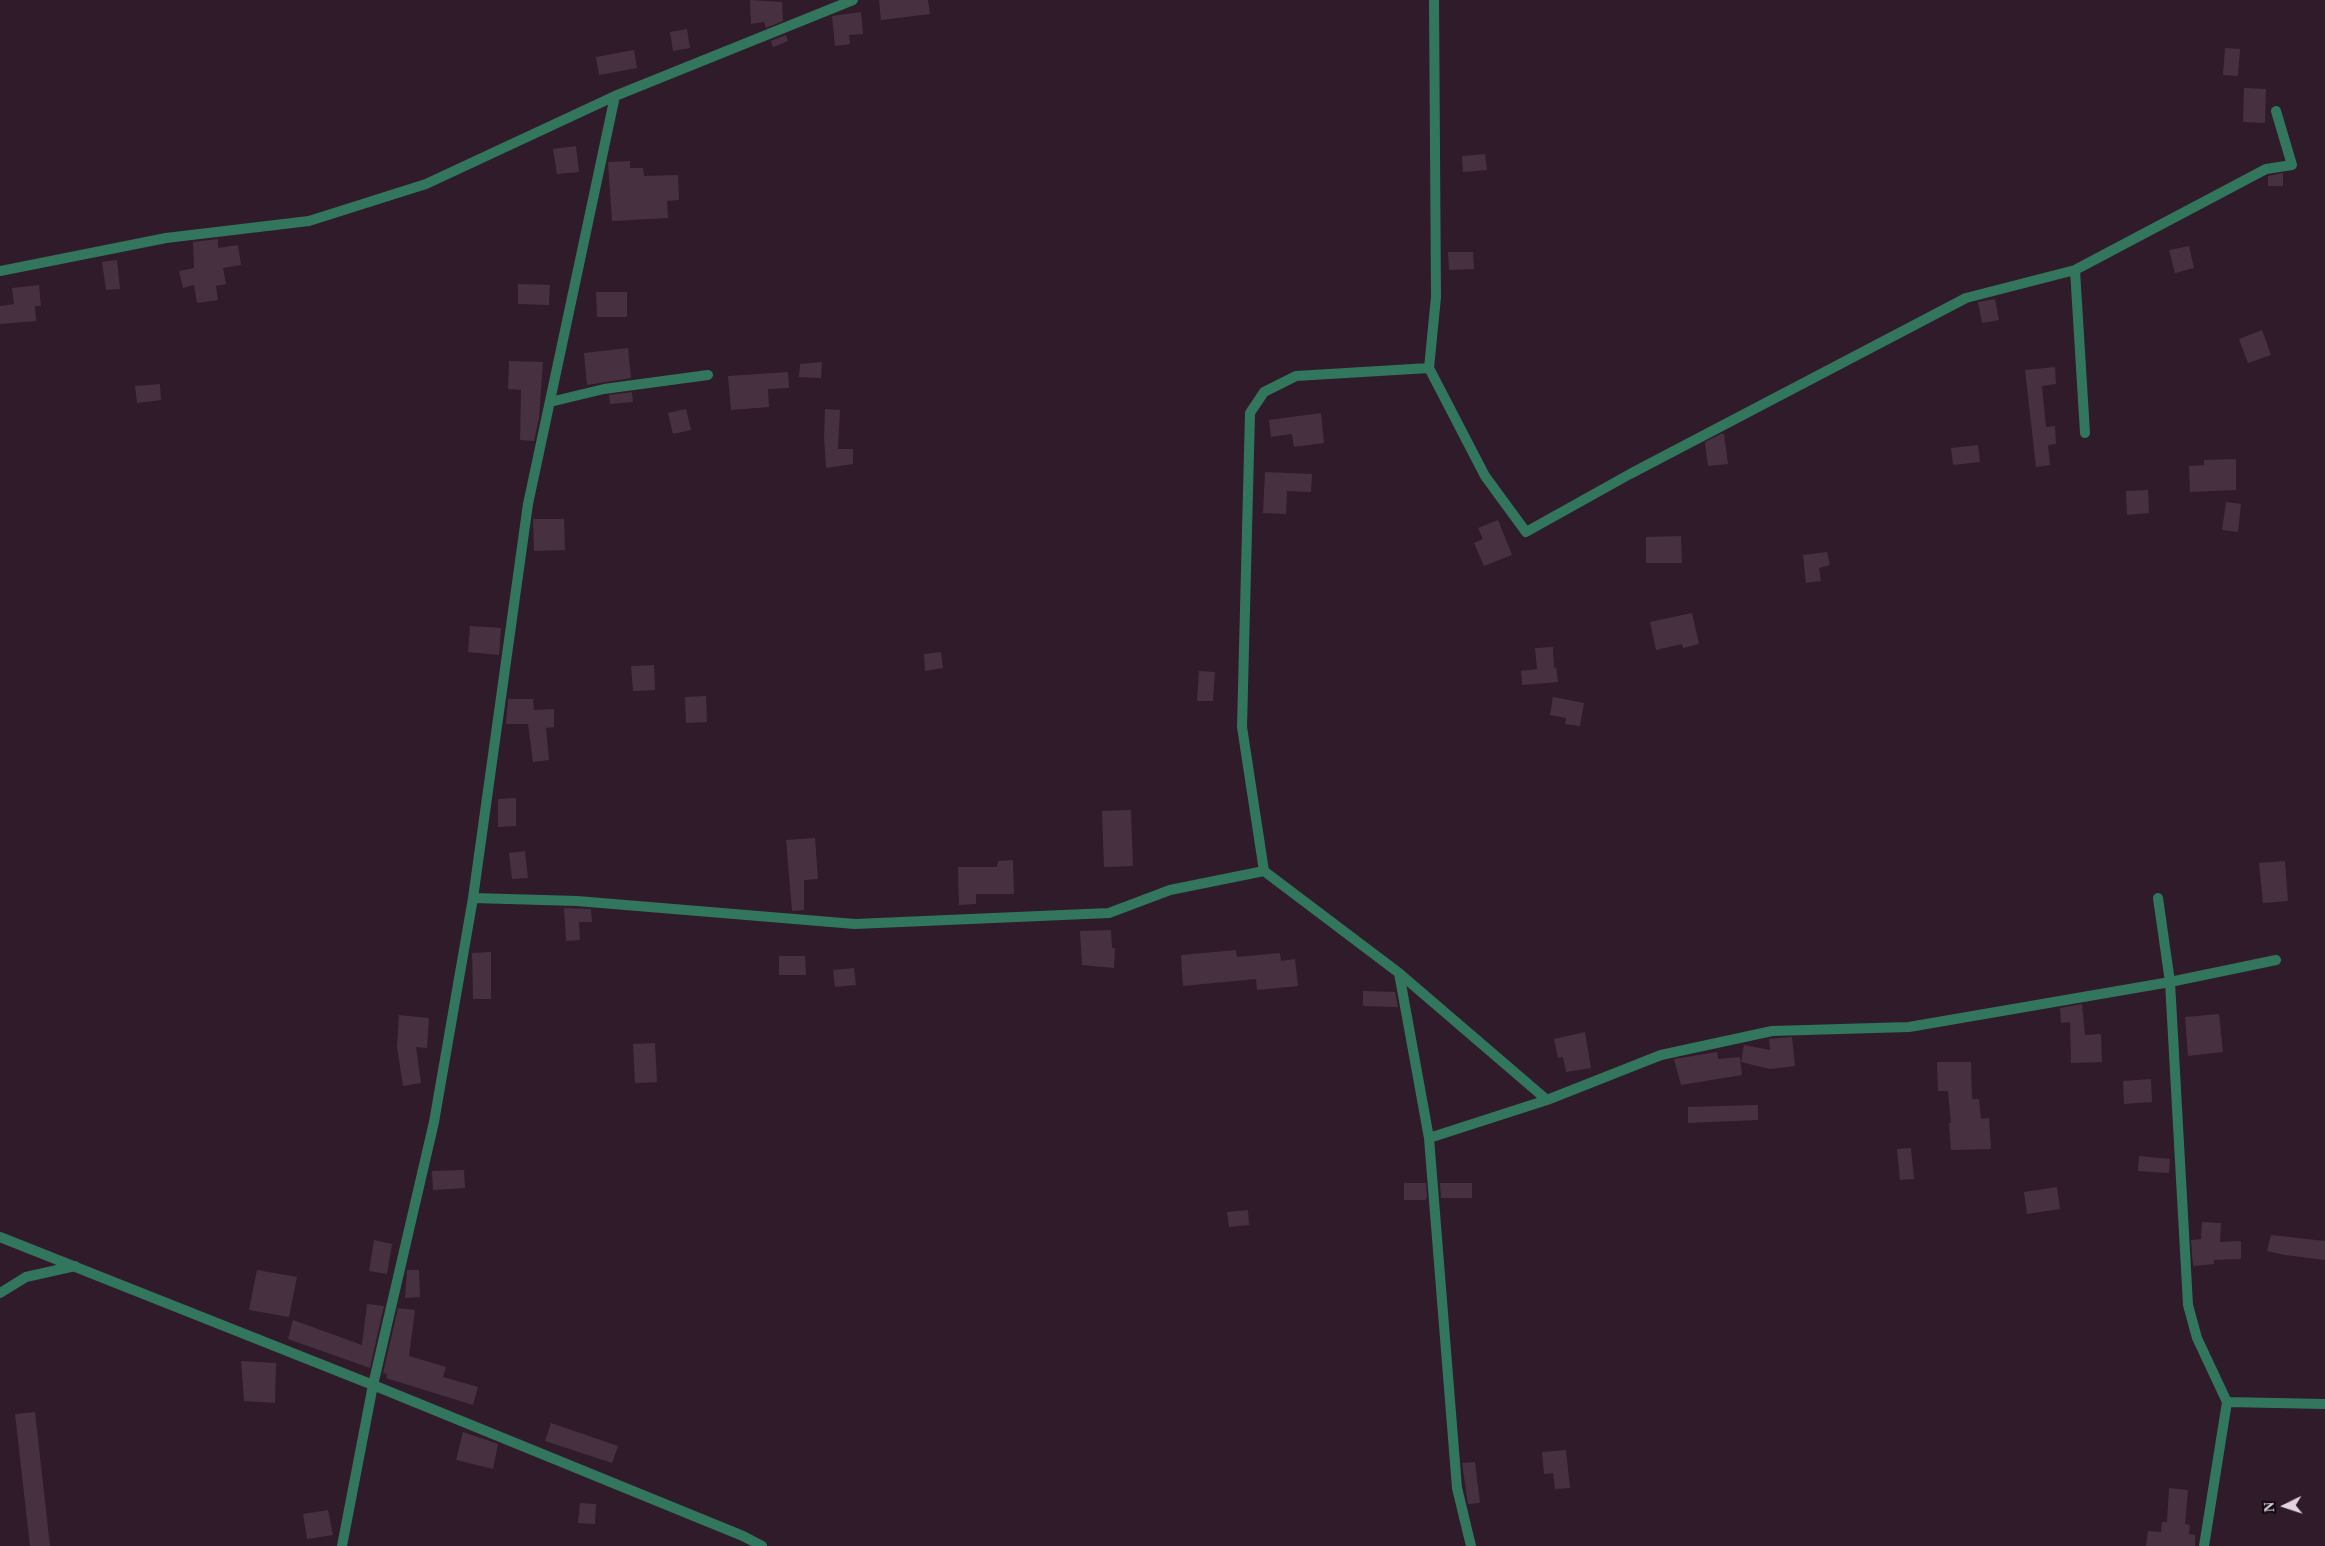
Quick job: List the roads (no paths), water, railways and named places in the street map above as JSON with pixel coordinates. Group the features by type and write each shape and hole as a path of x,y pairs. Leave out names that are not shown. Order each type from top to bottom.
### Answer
{"street":[{"path":"0,271 166,238 309,221 426,184 615,96 853,0"},
{"path":"1434,0 1436,297 1429,368 1485,476 1526,532 1630,474 1966,298 2075,270 2266,169 2292,165 2276,111"},
{"path":"342,1546 373,1385 434,1122 473,898 528,504 615,96"},
{"path":"2075,270 2085,433"},
{"path":"1429,368 1296,376 1264,392 1250,413 1242,727 1264,871 1399,973 1547,1100"},
{"path":"550,402 604,389 708,376"},
{"path":"473,898 577,901 855,924 1109,913 1170,890 1264,871"},
{"path":"2158,898 2170,982 2188,1305 2197,1338 2227,1402 2206,1522 2204,1546"},
{"path":"1428,1138 1547,1100 1661,1055 1772,1031 1909,1028 2170,982 2276,960"},
{"path":"1399,973 1428,1138 1457,1488 1471,1546"},
{"path":"0,1237 373,1385 743,1536 762,1546"},
{"path":"0,1293 26,1277 75,1266"},
{"path":"2227,1402 2325,1404"}]}
